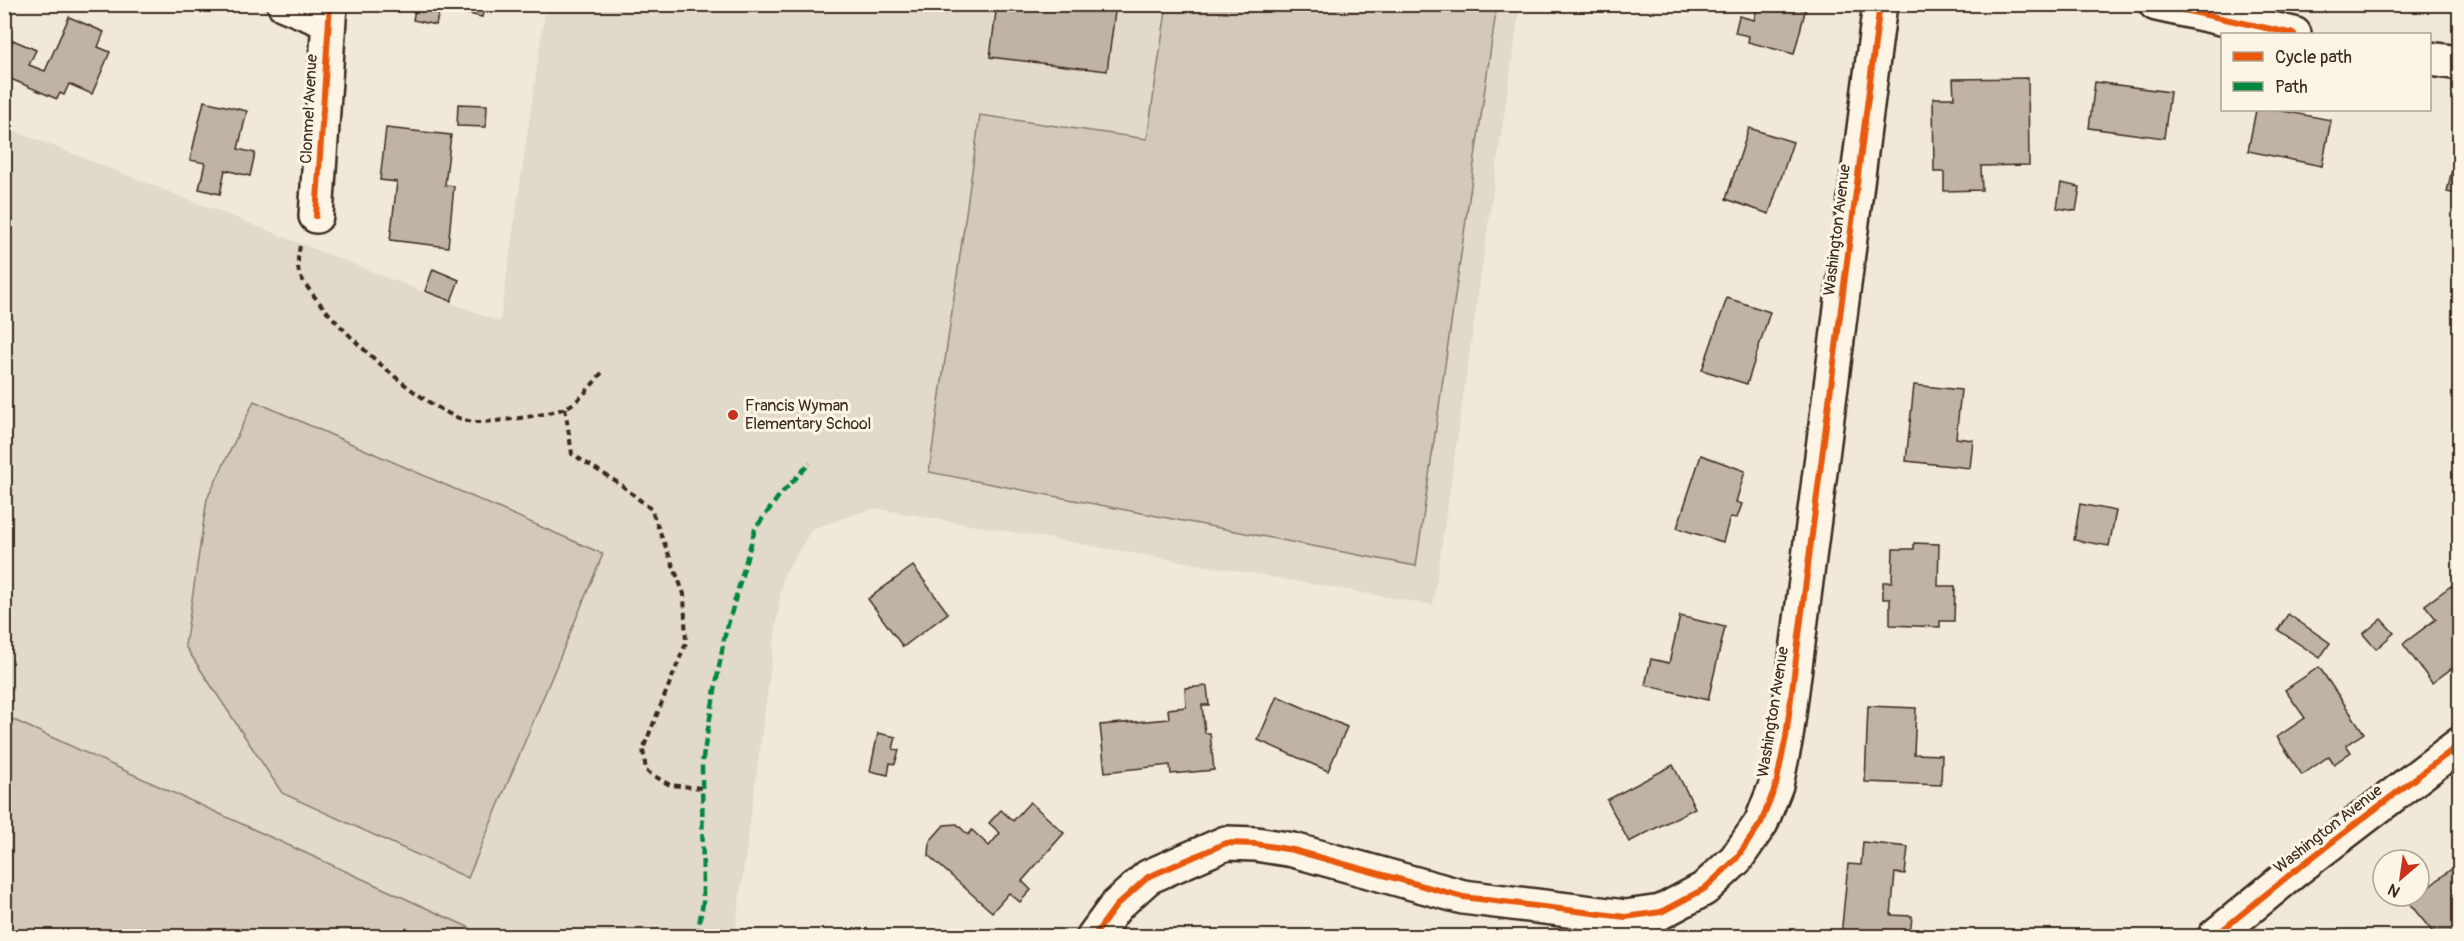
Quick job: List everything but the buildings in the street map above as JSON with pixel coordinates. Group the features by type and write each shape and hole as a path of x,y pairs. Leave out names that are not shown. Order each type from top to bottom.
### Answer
{"street":[{"path":"284,4 329,13"},
{"name":"Washington Avenue","path":"1094,936 1116,906 1148,877 1226,843 1256,844 1293,850 1463,897 1625,917 1661,912 1704,889 1736,859 1761,823 1776,784 1786,737 1880,4"},
{"path":"2156,4 2289,33"},
{"name":"Clonmel Avenue","path":"316,216 329,13"},
{"path":"2431,59 2460,63"},
{"name":"Washington Avenue","path":"2214,936 2293,872 2460,744"}],"path":[{"path":"316,216 305,222 298,255 300,276 332,318 383,367 446,413 474,422 537,415 565,408 586,392 604,370"},
{"path":"565,408 572,454 620,484 651,509 684,594 686,643 643,749 646,771 670,785 702,788"}],"shaded area":[{"path":"1167,4 1497,5 1416,566 929,472 980,115 1147,139"},
{"name":"Francis Wyman Elementary School","path":"546,5 1520,5 1433,605 874,508 812,529 783,576 736,926 732,936 5,936 4,160 15,131 500,322"},
{"path":"254,401 603,554 468,878 282,793 185,646 207,499"},
{"path":"5,716 470,928 467,936 5,936"}],"marked path":[{"path":"697,936 703,903 702,763 724,639 755,529 779,496 810,463"}],"cycle path":[{"path":"316,216 330,4"},
{"path":"1094,936 1116,906 1148,877 1226,843 1256,844 1293,850 1463,897 1625,917 1661,912 1704,889 1736,859 1761,823 1776,785 1786,737 1880,4"},
{"path":"2156,4 2289,33"},
{"path":"2215,936 2293,872 2460,744"}],"place":[{"name":"Francis Wyman Elementary School","path":"733,415"}]}
